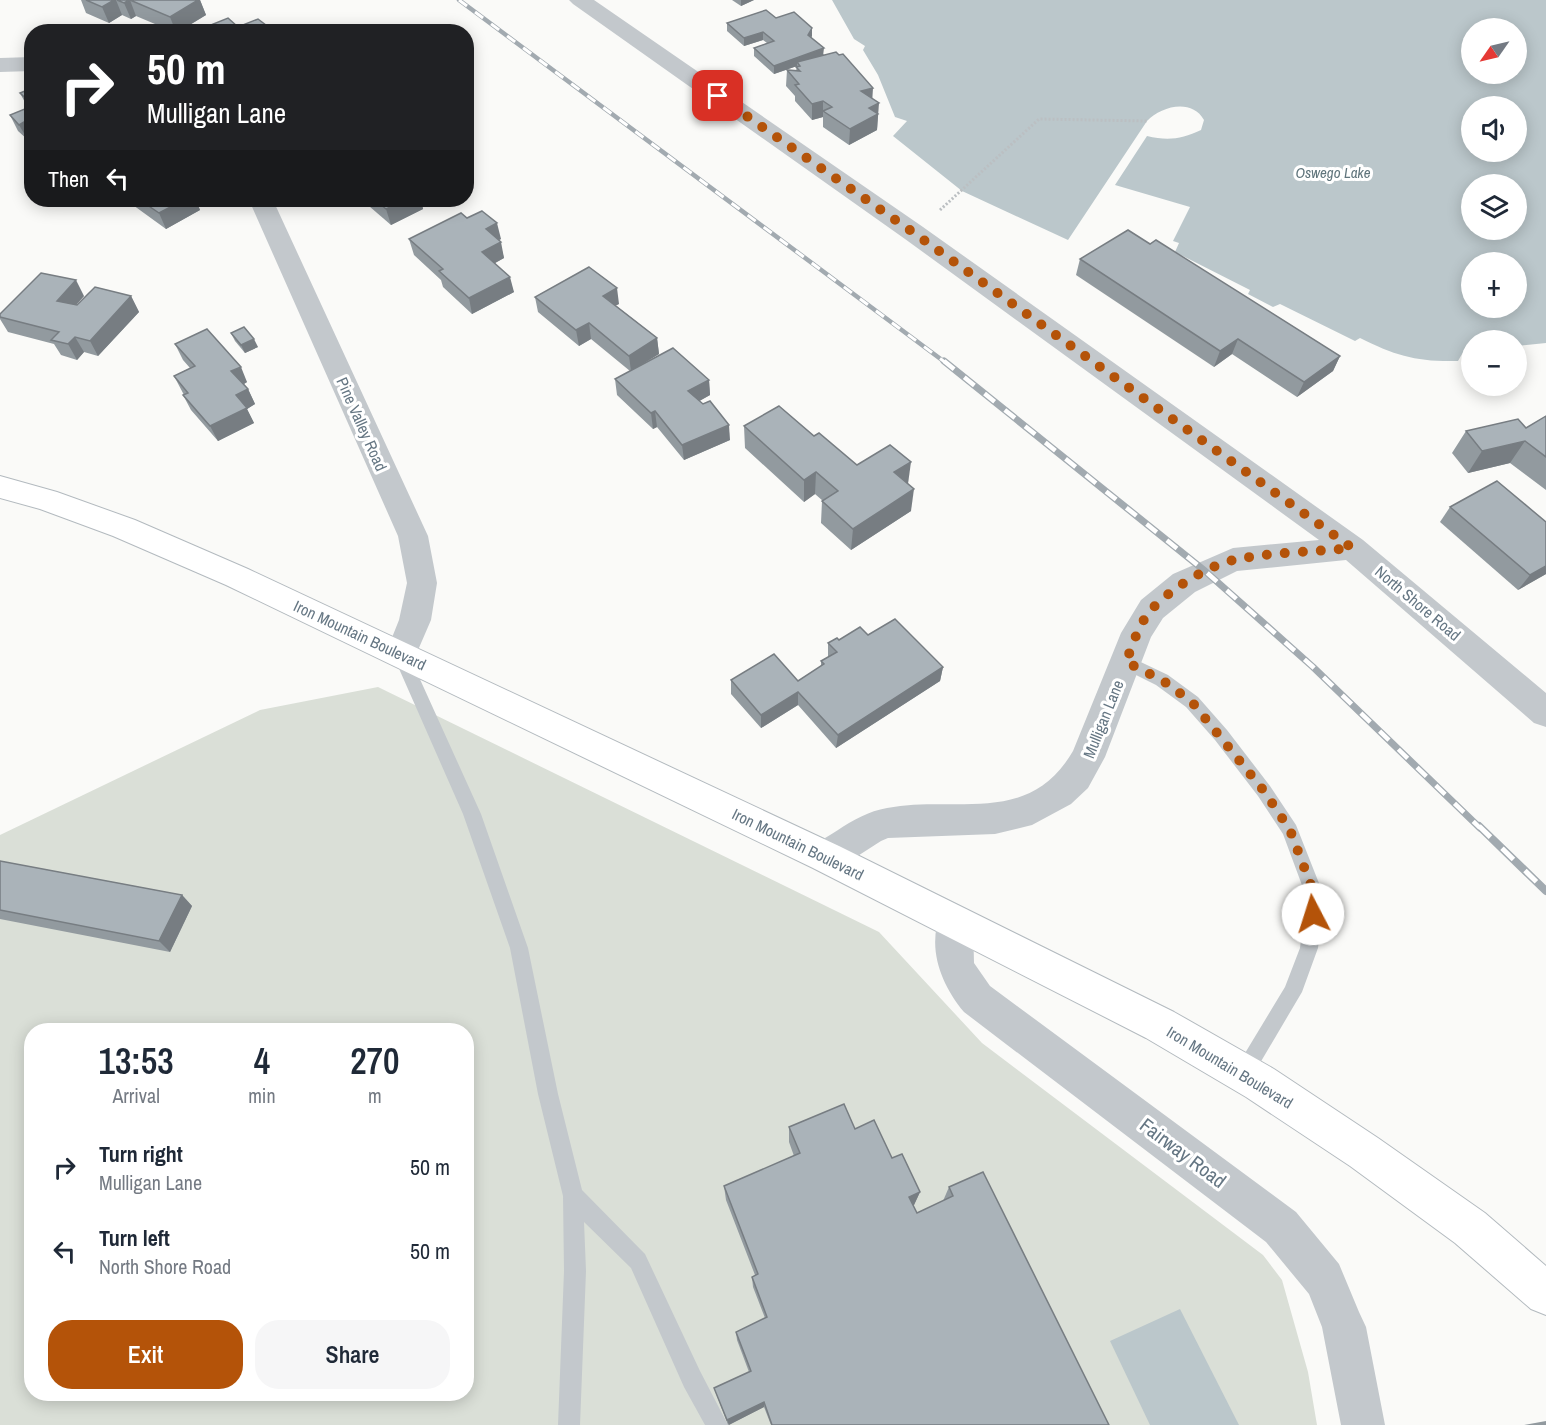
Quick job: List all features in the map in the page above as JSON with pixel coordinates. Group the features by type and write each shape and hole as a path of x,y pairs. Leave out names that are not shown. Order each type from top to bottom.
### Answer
{"street":[{"name":"North Shore Road","path":"580,0 914,233 1352,548 1546,713"},
{"path":"0,65 24,64"},
{"name":"Pine Valley Road","path":"264,207 413,536 422,583 415,620 401,655"},
{"name":"Iron Mountain Boulevard","path":"0,487 77,511 176,549 826,857 1160,1025 1306,1111 1470,1228 1546,1294"},
{"name":"Mulligan Lane","path":"826,857 871,828 888,823 995,819 1020,814 1059,793 1076,778 1088,757 1137,633 1152,609 1184,583 1205,571 1233,560 1352,548"},
{"name":"Fairway Road","path":"955,922 954,960 960,980 977,999 1281,1227 1324,1279 1344,1327 1363,1425"}],"lane":[{"path":"401,655 472,814 519,948 548,1094 573,1196 575,1271 569,1425"},
{"path":"1126,662 1162,680 1192,702 1221,735 1264,791 1290,830 1315,896 1309,948 1293,992 1243,1073"},
{"path":"573,1196 638,1261 692,1379 717,1425"}],"path":[{"path":"962,191 1039,119 1147,121"}],"shaded area":[{"path":"378,687 879,932 982,1043 1263,1255 1282,1280 1308,1372 1317,1425 0,1425 0,835 260,710"}],"water":[{"name":"Oswego Lake","path":"832,0 1546,0 1546,343 1527,345 1527,330 1461,330 1461,356 1458,361 1407,357 1360,338 1355,341 1280,304 1273,307 1248,294 1250,290 1175,252 1179,243 1173,241 1190,207 1115,185 1147,136 1175,138 1201,130 1204,120 1199,113 1184,107 1160,111 1147,121 1068,240 962,191 893,136 907,121 895,117 878,75 863,50 865,46 854,39"},
{"path":"1180,1309 1239,1425 1150,1425 1110,1341"}],"building":[{"path":"86,0 114,0 102,7"},
{"path":"130,0 198,0 170,17"},
{"path":"766,10 776,18 794,12 812,28 808,35 824,48 774,66 754,48 774,41 763,32 744,38 727,23"},
{"path":"228,18 235,24 213,24"},
{"path":"258,19 265,24 246,24"},
{"path":"836,52 839,55 843,54 873,88 861,91 879,103 869,108 878,114 850,129 823,111 832,107 823,101 812,104 795,85 799,84 787,70 800,71 796,67 800,66 797,62"},
{"path":"24,109 24,122 19,125 10,115"},
{"path":"150,207 171,207 159,213"},
{"path":"482,211 497,223 486,229 501,242 482,252 510,277 469,298 439,271 443,269 409,239 461,213 467,218"},
{"path":"1128,230 1150,244 1156,240 1340,356 1304,382 1238,339 1220,351 1080,259"},
{"path":"589,267 617,288 603,296 657,338 629,356 589,323 576,330 535,297"},
{"path":"41,273 76,280 57,301 77,305 95,287 131,296 90,341 75,337 68,344 51,340 59,332 0,317 0,314"},
{"path":"244,327 254,339 241,345 231,333"},
{"path":"207,329 241,367 231,371 248,389 236,395 247,408 210,426 183,395 188,393 174,376 195,366 175,344"},
{"path":"673,348 709,380 688,391 703,404 710,401 729,425 682,445 655,411 651,413 615,379"},
{"path":"779,406 814,436 819,433 857,465 890,445 911,462 894,472 914,489 853,529 822,501 838,491 816,472 804,480 744,426"},
{"path":"1546,416 1546,457 1525,441 1482,451 1466,431 1518,419 1526,428"},
{"path":"1497,481 1546,522 1546,566 1530,575 1450,507"},
{"path":"895,619 943,667 838,735 798,692 761,715 731,680 774,654 798,681 824,664 821,661 837,652 828,643 837,638 839,640 860,627 868,635"},
{"path":"0,861 182,895 159,941 0,910"},
{"path":"844,1104 855,1129 874,1120 892,1158 902,1154 920,1192 909,1197 917,1213 953,1196 949,1187 983,1172 1109,1425 772,1425 764,1402 727,1420 714,1388 751,1371 736,1332 767,1317 752,1277 758,1274 724,1186 800,1153 789,1127"}],"railway":[{"path":"459,0 946,363"},
{"path":"944,361 1205,571 1313,667 1480,828"},
{"path":"1479,826 1546,891"}],"route":[{"path":"718,96 914,233 1352,548 1233,560 1205,571 1184,583 1152,609 1137,633 1126,662 1162,680 1192,702 1264,791 1290,830 1315,896 1313,914"}]}
